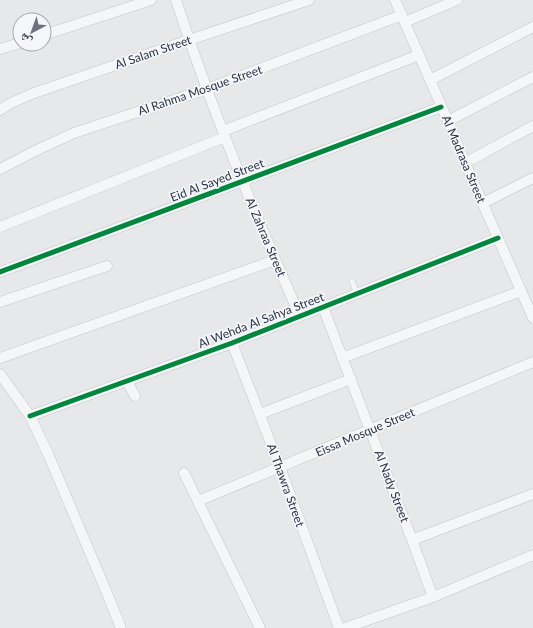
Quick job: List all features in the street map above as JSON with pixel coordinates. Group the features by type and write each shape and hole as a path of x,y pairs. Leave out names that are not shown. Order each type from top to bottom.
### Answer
{"street":[{"path":"52,32 151,0"},
{"name":"Al Zahraa Street","path":"176,0 188,40 242,182 300,316"},
{"name":"Al Salam Street","path":"0,110 11,103 34,93 309,0"},
{"name":"Al Madrasa Street","path":"395,0 533,318"},
{"name":"Al Rahma Mosque Street","path":"0,169 74,133 206,89 403,18 458,0"},
{"path":"430,80 533,27"},
{"path":"1,47 12,44"},
{"path":"0,227 419,54"},
{"path":"448,121 533,76"},
{"name":"Eid Al Sayed Street","path":"0,272 441,107"},
{"path":"465,163 533,126"},
{"path":"483,203 533,178"},
{"name":"Al Wehda Al Sahya Street","path":"30,416 232,343 498,238"},
{"path":"0,358 275,260"},
{"path":"0,302 107,266"},
{"path":"342,358 521,291"},
{"name":"Al Nady Street","path":"323,307 412,540 432,597"},
{"name":"Al Thawra Street","path":"232,343 280,467 339,628"},
{"name":"Eissa Mosque Street","path":"198,502 533,362"},
{"path":"0,374 30,416 121,628"},
{"path":"260,414 351,379"},
{"path":"127,381 135,396"},
{"path":"184,473 260,628"},
{"path":"412,540 533,494"},
{"path":"345,628 432,597 533,555"}],"lane":[{"path":"352,281 357,294"}],"cycle path":[{"path":"0,272 441,107"},
{"path":"30,416 232,343 498,238"}]}
